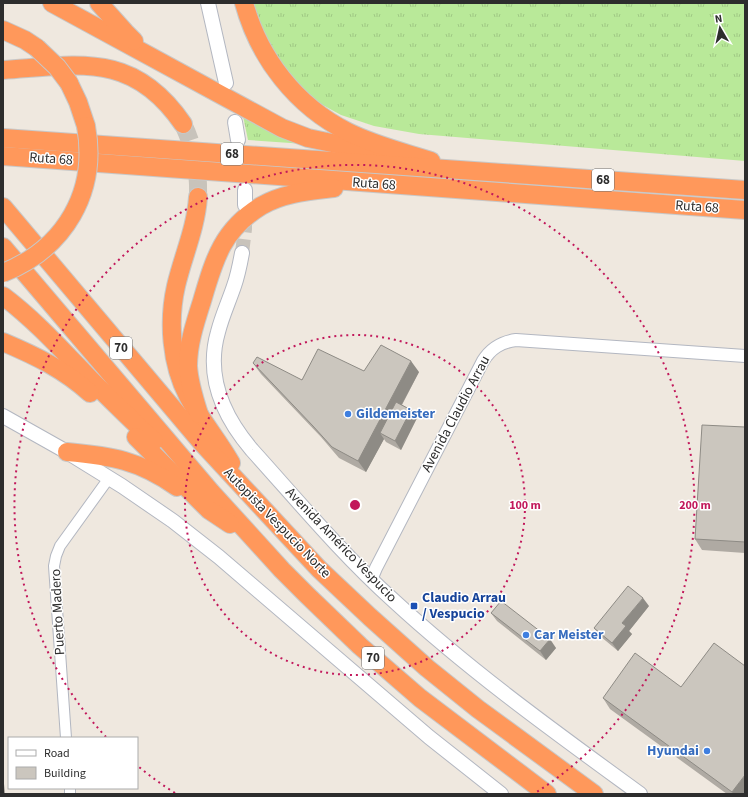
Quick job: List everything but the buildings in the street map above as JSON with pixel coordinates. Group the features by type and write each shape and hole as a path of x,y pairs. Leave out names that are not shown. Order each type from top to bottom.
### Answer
{"highway":[{"path":"52,3 162,62 268,122 296,134 331,143 460,170"},
{"path":"99,3 124,32 162,62"},
{"path":"244,3 253,30 272,66 285,84 302,101 319,114 348,132 375,144 460,170"},
{"path":"3,30 25,40 37,48 57,67 69,84 78,102 86,126 88,145 87,170 81,196 70,218 56,238 37,255 14,268 3,272"},
{"path":"3,70 72,65 93,66 114,70 133,77 152,89 168,104 183,124"},
{"name":"Ruta 68","path":"3,138 745,190"},
{"name":"Ruta 68","path":"7,156 275,175 369,184 745,210"},
{"path":"199,414 191,388 188,368 189,349 194,325 214,261 228,236 238,224 251,213 278,198 298,192 369,184"},
{"path":"198,197 196,217 176,287 172,321 174,349 181,380 187,394 251,496"},
{"name":"Autopista Vespucio Norte","path":"3,207 202,443 324,574 409,653 478,709 594,794"},
{"name":"Autopista Vespucio Norte","path":"3,247 211,492 307,595 390,672 426,703 547,794"},
{"path":"3,296 51,338 127,416 168,455 240,531"},
{"path":"3,342 59,369 75,380 97,399 210,510"},
{"path":"67,452 110,457 128,461 148,469 170,482 258,544"}],"main road":[{"path":"208,3 226,84"},
{"path":"235,122 238,140"},
{"path":"245,190 245,204"},
{"name":"Avenida Américo Vespucio","path":"242,253 237,276 218,331 215,346 214,365 215,379 223,407 235,428 252,450 371,580 430,633 483,677 640,794"},
{"path":"3,416 67,452 173,521 220,557 430,737 501,794"}],"street":[{"name":"Avenida Claudio Arrau","path":"371,580 483,361 488,352 498,345 516,340 745,356"},
{"name":"Puerto Madero","path":"66,737 54,566 60,546 109,478"}],"green space":[{"path":"248,3 745,3 745,161 419,134 374,126 341,115 310,98 270,54"},
{"path":"243,116 305,144 248,140"}],"tunnel":[{"path":"183,124 195,159 198,178 198,197"},
{"path":"242,253 245,229 245,211"}],"place":[{"name":"Gildemeister","path":"348,414"},
{"name":"Claudio Arrau / Vespucio","path":"414,606"},
{"name":"Car Meister","path":"526,635"},
{"name":"Hyundai","path":"707,751"}]}
